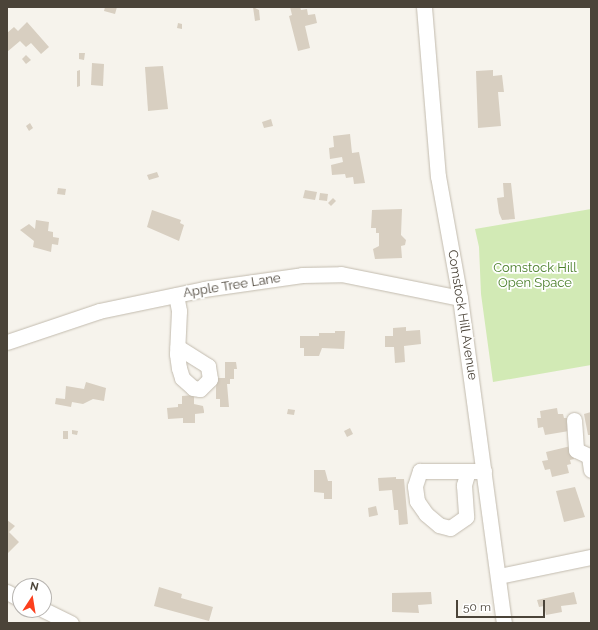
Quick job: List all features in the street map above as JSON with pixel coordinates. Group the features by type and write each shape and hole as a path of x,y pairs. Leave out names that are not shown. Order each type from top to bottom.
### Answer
{"street":[{"name":"Comstock Hill Avenue","path":"424,7 438,176 460,298 499,576 504,623"},
{"name":"Apple Tree Lane","path":"7,342 99,311 176,295 302,275 341,274 460,298"},
{"path":"176,295 179,311 178,347"},
{"path":"574,420 576,450 589,456 591,470"},
{"path":"468,471 464,485 466,517 450,528 438,525 426,514 417,501 415,486 416,475 420,471 468,471 484,471"},
{"path":"499,576 591,557"},
{"path":"52,614 71,623"}],"green space":[{"name":"Comstock Hill Open Space","path":"591,209 591,365 493,382 481,294 479,247 475,229"}],"building":[{"path":"105,7 117,7 115,14 104,11"},
{"path":"253,7 259,10 260,20 255,21"},
{"path":"290,7 300,7 301,10 307,9 308,15 315,14 317,23 305,26 310,48 298,51 289,16 292,15"},
{"path":"27,22 49,47 41,54 31,43 26,47 20,41 7,52 7,33 14,27 18,31"},
{"path":"178,23 182,24 182,29 177,28"},
{"path":"79,53 85,53 84,60 79,59"},
{"path":"26,55 31,60 26,64 22,59"},
{"path":"92,63 104,64 103,86 91,85"},
{"path":"163,66 168,109 148,111 145,67"},
{"path":"80,70 80,86 77,87 77,71"},
{"path":"493,70 493,76 502,75 504,92 498,92 501,126 478,128 476,71"},
{"path":"271,119 273,126 264,128 262,122"},
{"path":"30,123 33,128 29,131 26,126"},
{"path":"350,134 352,153 359,152 365,183 354,184 353,177 346,178 345,174 332,175 331,165 343,162 342,157 330,159 329,148 334,147 333,136"},
{"path":"157,172 159,177 149,180 147,175"},
{"path":"503,183 511,183 515,219 502,220 499,213 497,198 504,197"},
{"path":"58,188 66,189 65,195 57,194"},
{"path":"305,190 317,192 315,200 303,198"},
{"path":"320,193 328,194 327,201 319,200"},
{"path":"333,198 336,201 331,206 328,203"},
{"path":"402,209 401,235 406,240 405,245 401,246 402,258 375,259 373,249 379,246 379,233 376,233 376,228 371,228 372,210"},
{"path":"152,210 181,220 180,223 184,225 179,241 147,227"},
{"path":"36,220 49,222 48,231 53,232 53,237 59,238 58,245 52,244 51,252 33,247 34,241 20,230 29,224 35,229"},
{"path":"406,327 406,331 420,330 421,344 404,346 405,362 395,363 394,347 385,347 385,336 393,336 393,328"},
{"path":"335,331 345,331 344,349 322,348 319,356 304,356 304,348 300,348 300,336 319,336 319,333 335,333"},
{"path":"225,362 236,362 237,369 234,369 234,379 230,379 230,384 227,384 229,407 220,407 220,399 216,399 217,378 225,378"},
{"path":"86,382 106,388 104,401 93,399 83,404 72,402 71,407 55,404 56,398 65,399 66,386 84,389"},
{"path":"194,395 194,404 203,406 204,411 204,413 195,414 195,423 183,423 183,418 168,419 167,408 178,407 178,404 182,404 182,396"},
{"path":"557,408 558,414 563,414 564,418 567,418 569,431 545,435 543,427 538,428 537,418 541,418 540,411"},
{"path":"288,409 295,410 294,415 287,414"},
{"path":"591,412 591,435 588,435 584,414"},
{"path":"350,428 353,434 347,437 344,431"},
{"path":"72,430 78,431 77,435 72,434"},
{"path":"63,431 68,431 68,439 63,439"},
{"path":"571,446 574,459 570,460 571,464 567,465 569,473 552,477 550,469 545,470 542,461 548,460 546,452"},
{"path":"314,470 325,470 328,481 332,481 332,499 324,499 324,493 314,492"},
{"path":"396,477 396,479 404,479 408,524 399,525 398,510 394,510 392,490 379,491 378,478"},
{"path":"575,487 585,517 564,522 556,491"},
{"path":"376,506 378,515 369,517 368,508"},
{"path":"7,520 15,526 9,532 19,542 8,553"},
{"path":"159,587 182,594 181,598 213,607 209,621 154,606"},
{"path":"431,592 432,604 418,605 419,613 392,612 392,593"},
{"path":"574,592 577,604 561,606 562,612 546,615 544,606 539,607 537,600"}]}
